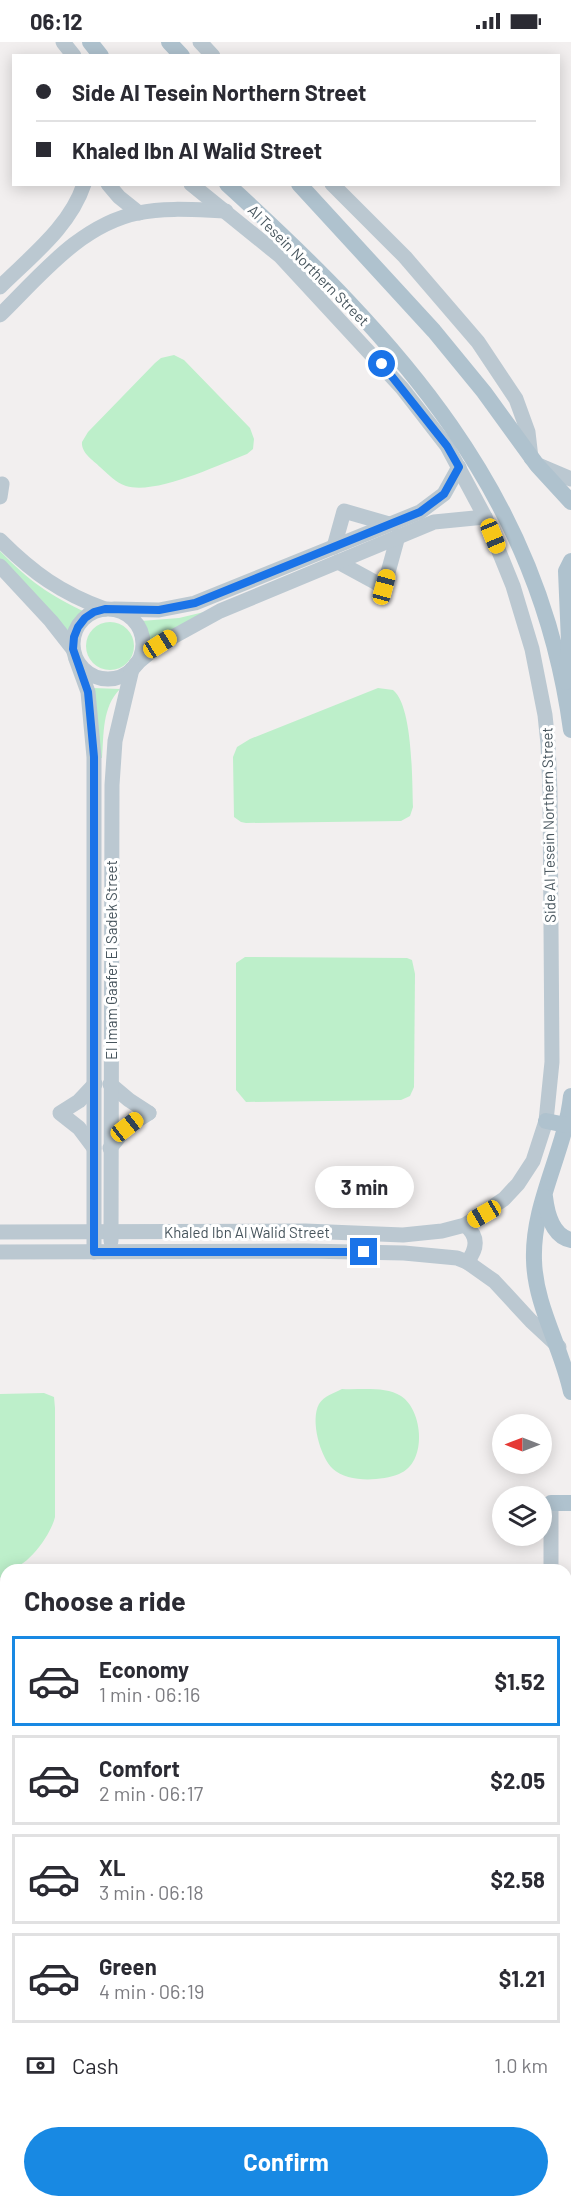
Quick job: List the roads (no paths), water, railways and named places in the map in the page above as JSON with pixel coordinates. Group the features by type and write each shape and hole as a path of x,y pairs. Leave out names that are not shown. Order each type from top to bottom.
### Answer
{"main road":[{"path":"90,42 99,54"},
{"path":"167,42 180,54"},
{"name":"Al Tesein Northern Street","path":"229,186 282,235 383,339 428,392 487,480 526,561 549,626 571,730"},
{"path":"301,186 434,331 484,393 534,461 571,502"},
{"path":"565,693 569,642 566,571 571,561"},
{"path":"571,1096 566,1125 538,1218 534,1259 540,1295 560,1348 571,1392"},
{"path":"546,1121 566,1125"},
{"path":"545,1191 548,1212 554,1228 559,1235 571,1240"},
{"path":"552,1503 571,1503"}],"street":[{"path":"63,42 72,54"},
{"path":"200,42 211,54"},
{"path":"0,287 62,224 83,186"},
{"path":"110,186 139,213"},
{"name":"Side Al Tesein Northern Street","path":"194,186 280,256 382,364 440,437 459,467 485,517 513,586 532,649 545,715 550,791 552,1050 546,1121"},
{"path":"334,186 405,257 478,342 516,399 528,432 534,461 571,479"},
{"path":"0,315 59,257 106,223 139,213 169,210 226,212"},
{"path":"44,243 59,257"},
{"path":"336,555 195,603 159,610 110,609 94,612 78,627 74,637 75,654 83,668 91,675 112,679 123,675 160,644 205,619 336,555 394,530 433,504 450,487 459,467"},
{"path":"336,555 344,511 394,530 434,522 485,517"},
{"path":"336,555 384,587 394,530"},
{"path":"0,540 42,578 80,600 125,614 134,621 140,631 142,642 141,654 134,667"},
{"name":"El Imam Gaafer El Sadek Street","path":"0,566 51,621 75,654 88,692 93,735 102,1084 110,1148 111,1253"},
{"name":"El Imam Gaafer El Sadek Street","path":"94,1252 94,1148 102,1084 112,774 115,741 134,667"},
{"path":"94,1148 79,1128 60,1113 102,1084 149,1113 127,1127 110,1148"},
{"name":"Khaled Ibn Al Walid Street","path":"0,1232 305,1231 403,1235 442,1232 465,1225 504,1199 518,1184 533,1161 546,1121"},
{"path":"465,1225 475,1236 476,1246 467,1262"},
{"path":"305,1231 305,1251"},
{"name":"Khaled Ibn Al Walid Street","path":"0,1252 305,1251 429,1254 457,1258 495,1281 536,1326 560,1348"},
{"path":"551,1546 551,1564"}]}
